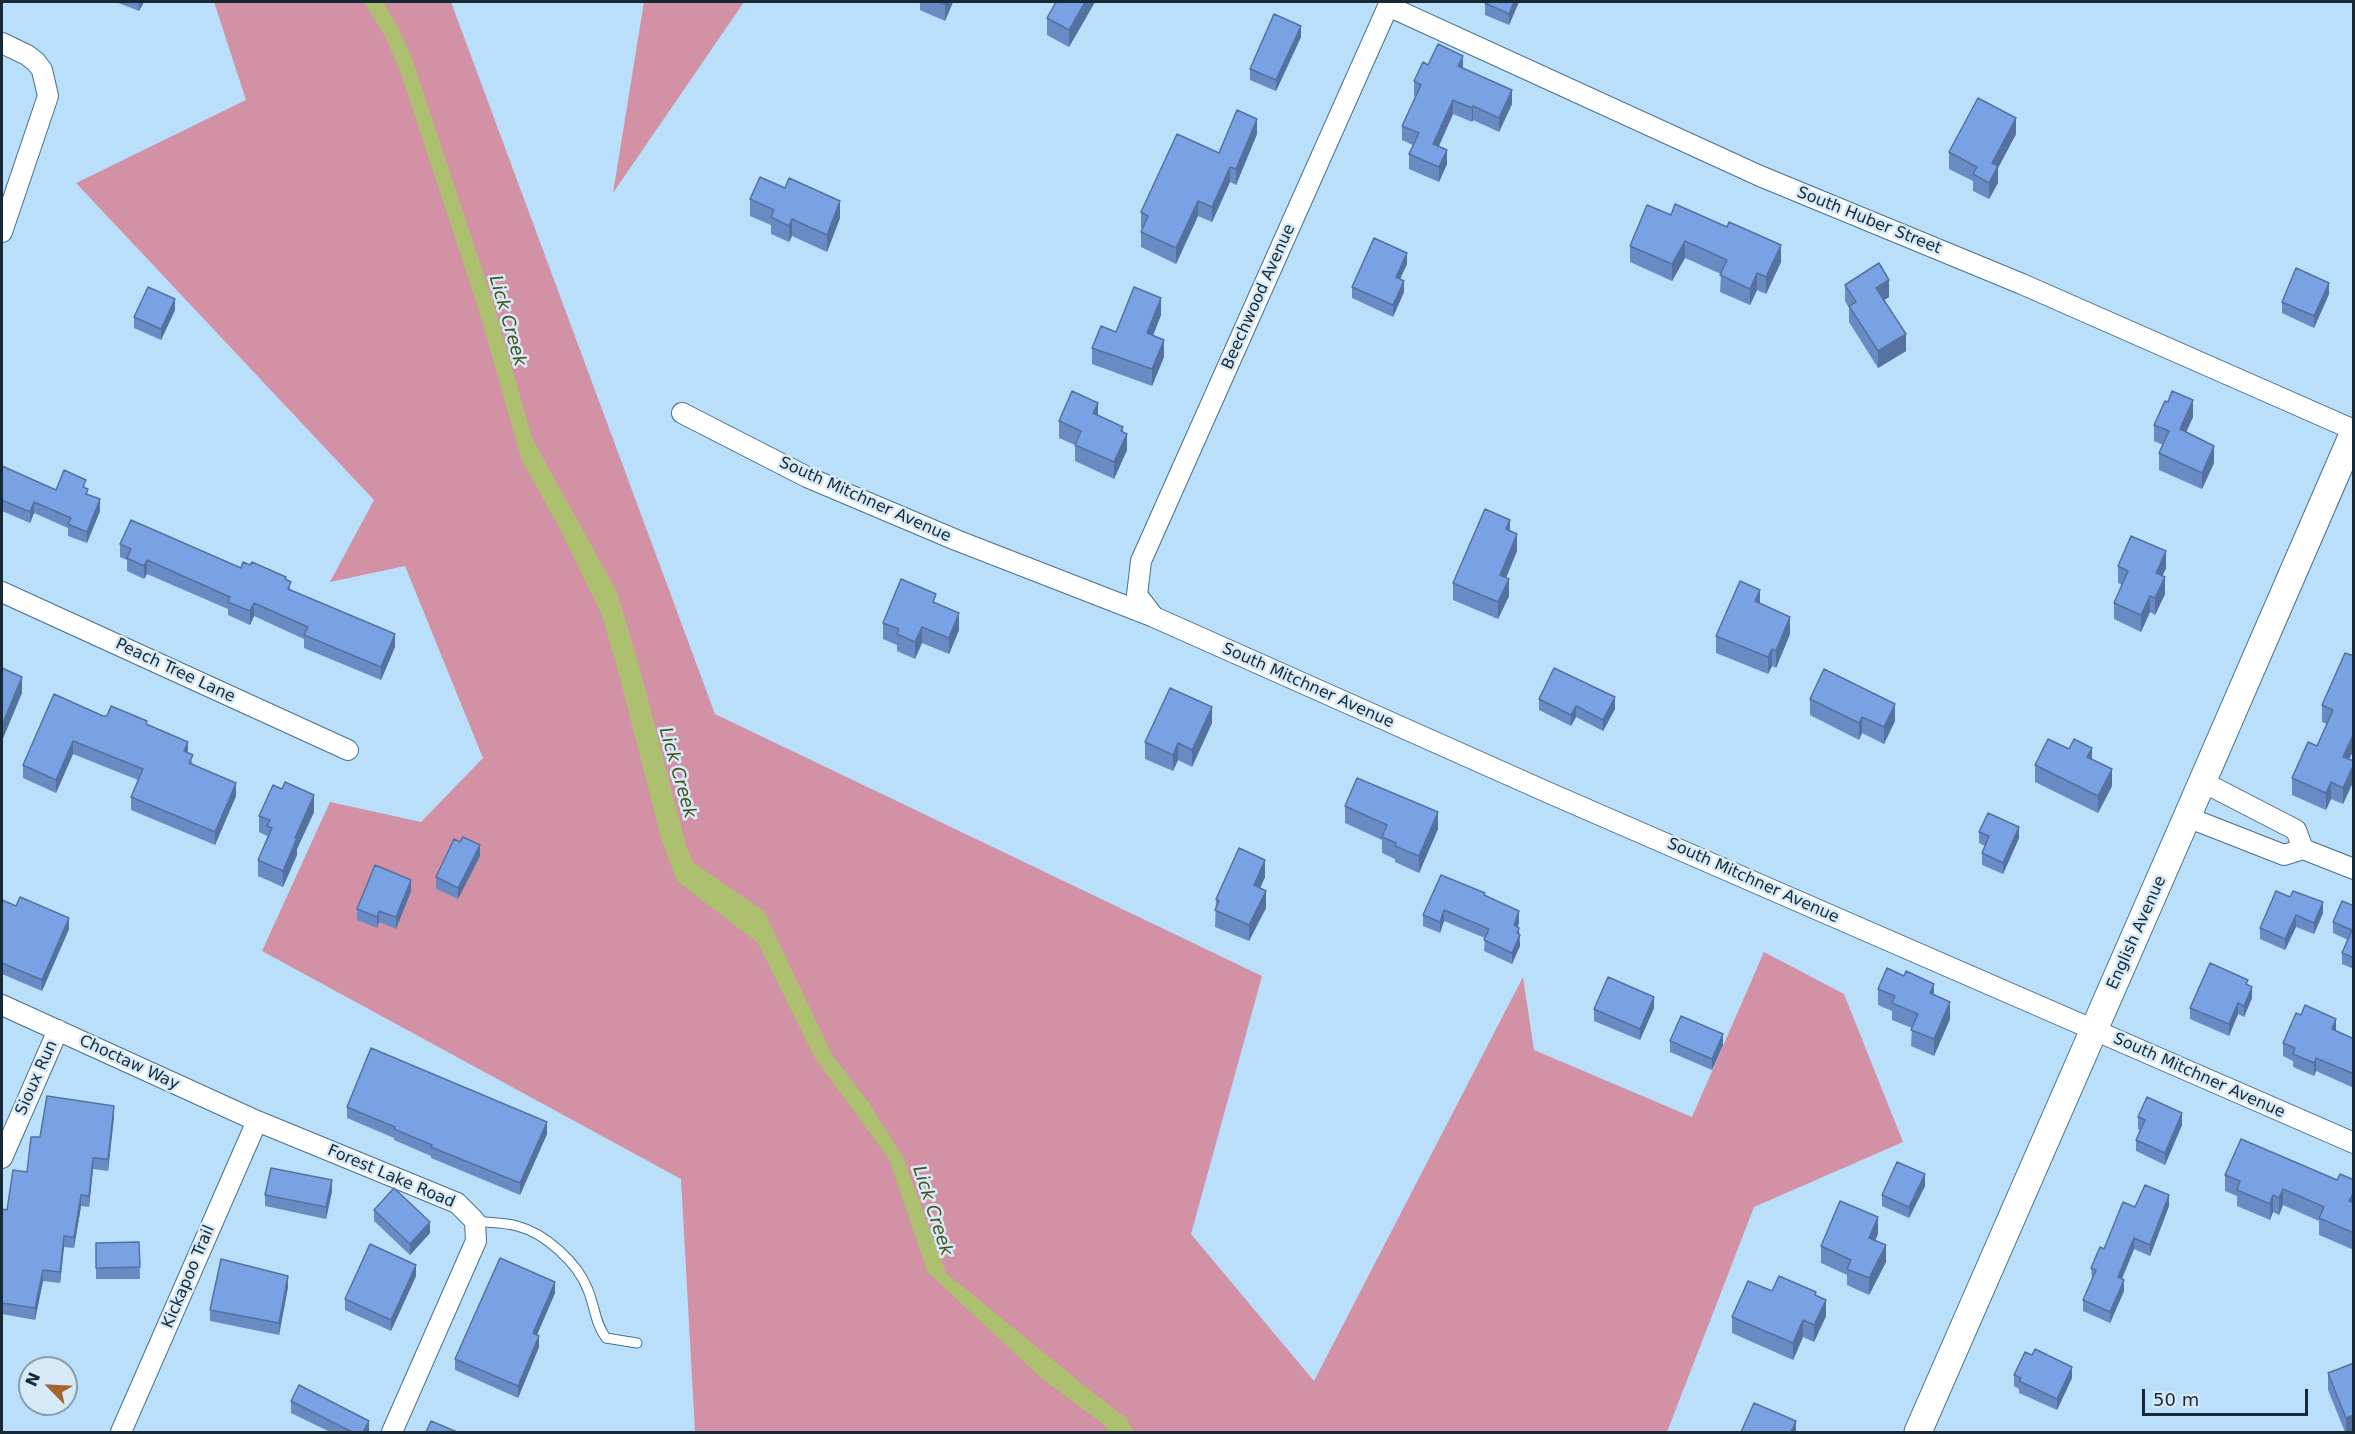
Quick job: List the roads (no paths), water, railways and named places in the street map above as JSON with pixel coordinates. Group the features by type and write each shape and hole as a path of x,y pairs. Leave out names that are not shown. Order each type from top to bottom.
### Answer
{"street":[{"name":"South Huber Street","path":"1386,4 1760,176 2022,284 2354,431"},
{"name":"Beechwood Avenue","path":"1137,595 1142,561 1386,4"},
{"path":"2,44 27,55 36,62 44,76 48,96 2,232"},
{"name":"South Mitchner Avenue","path":"681,413 807,477 956,540 1154,617 1558,797 2354,1143"},
{"name":"English Avenue","path":"1918,1432 2354,431"},
{"name":"Peach Tree Lane","path":"2,592 348,750"},
{"name":"South Mitchner Avenue","path":"1137,595 1154,617"},
{"path":"2203,782 2296,830 2303,849"},
{"path":"2187,818 2284,855 2303,849 2354,869"},
{"name":"Choctaw Way","path":"2,1005 257,1121"},
{"name":"Sioux Run","path":"2,1158 58,1030"},
{"name":"Forest Lake Road","path":"257,1121 457,1203 476,1221"},
{"name":"Kickapoo Trail","path":"122,1432 257,1121"},
{"path":"393,1432 476,1241 476,1221"}],"lane":[{"path":"476,1221 519,1226 552,1244 572,1262 588,1289 598,1327 606,1338 637,1344"}],"water label":[{"name":"Lick Creek","path":"507,321"},
{"name":"Lick Creek","path":"677,773"},
{"name":"Lick Creek","path":"932,1211"}]}
